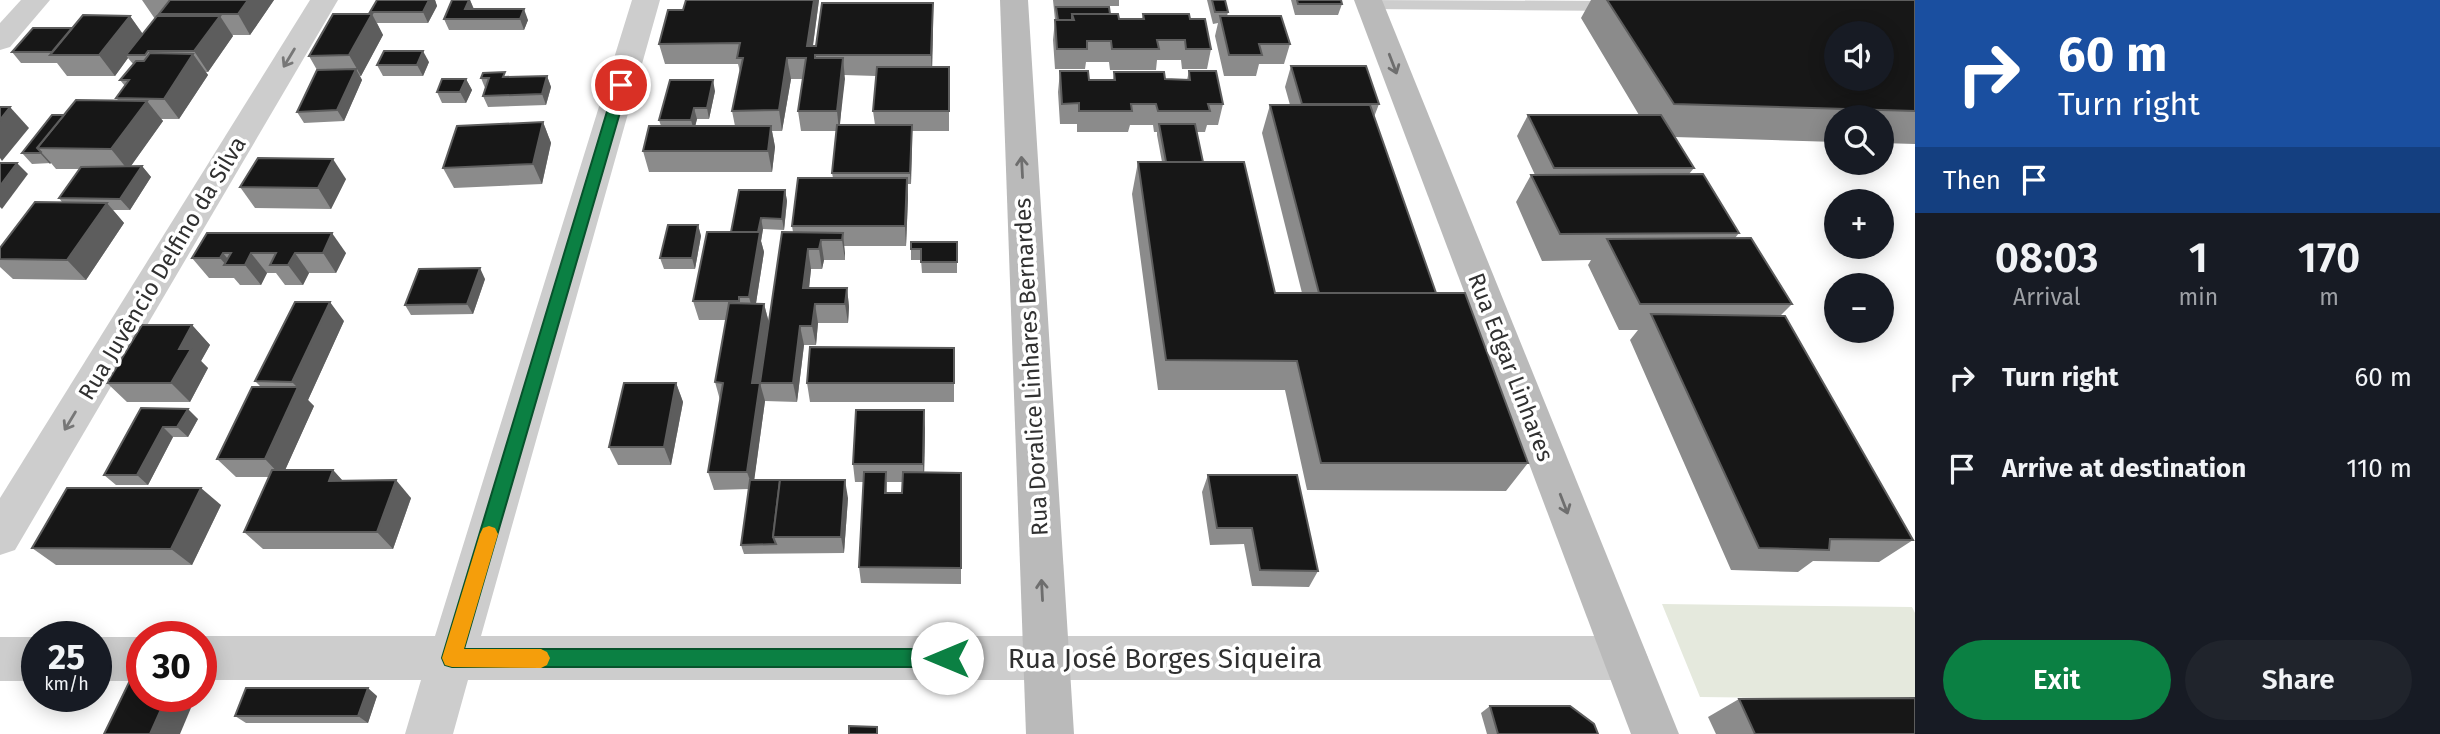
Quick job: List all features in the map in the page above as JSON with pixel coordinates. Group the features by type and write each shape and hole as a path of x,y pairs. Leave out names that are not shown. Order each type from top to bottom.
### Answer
{"street":[{"path":"0,41 36,0"},
{"name":"Rua Juvêncio Delfino da Silva","path":"0,536 324,0"},
{"path":"429,734 646,0"},
{"name":"Rua Doralice Linhares Bernardes","path":"1014,0 1050,734"},
{"name":"Rua Edgar Linhares","path":"1369,2 1655,734"},
{"name":"Rua José Borges Siqueira","path":"217,659 1625,658"},
{"path":"0,659 21,659"}],"lane":[{"path":"1369,2 1640,6"}],"shaded area":[{"path":"1662,604 1912,607 1915,613 1915,700 1700,697"}],"building":[{"path":"170,0 248,0 238,14 159,14"},
{"path":"377,0 429,0 423,12 370,12"},
{"path":"452,0 469,0 465,9 524,9 520,19 444,19"},
{"path":"686,0 814,0 807,46 816,46 822,3 933,3 931,55 815,55 815,58 843,58 837,111 798,111 806,58 787,58 779,110 732,111 743,58 737,58 740,43 659,44 668,10 683,10"},
{"path":"1212,0 1225,0 1228,12 1215,12"},
{"path":"1297,0 1341,0 1342,4 1298,4"},
{"path":"1607,0 1915,0 1915,111 1894,110 1894,105 1824,105 1824,108 1674,104"},
{"path":"1056,7 1109,7 1110,14 1072,14 1072,20 1058,20"},
{"path":"333,14 372,14 349,55 309,56"},
{"path":"1072,14 1118,14 1119,19 1144,19 1143,14 1189,14 1190,19 1205,19 1211,49 1186,49 1185,40 1157,40 1159,49 1112,49 1111,41 1087,41 1087,49 1057,49 1055,20 1074,20"},
{"path":"83,15 130,16 99,55 50,55"},
{"path":"157,16 220,16 194,51 148,51 145,55 126,55"},
{"path":"1220,16 1281,16 1290,44 1259,44 1262,55 1229,55"},
{"path":"33,28 72,28 52,52 12,52"},
{"path":"384,51 423,51 417,65 377,65"},
{"path":"150,53 193,54 164,99 116,98 129,80 120,80 136,61 144,61"},
{"path":"1291,66 1366,66 1379,104 1302,104"},
{"path":"877,67 949,67 949,111 873,111"},
{"path":"356,69 337,110 297,112 317,70"},
{"path":"1060,71 1088,71 1089,80 1115,80 1114,72 1164,72 1165,79 1190,80 1189,71 1216,71 1223,104 1208,104 1210,111 1158,111 1156,104 1131,104 1132,111 1079,111 1079,103 1062,104"},
{"path":"505,72 503,77 547,76 542,94 483,96 489,78 481,78 483,73"},
{"path":"442,79 466,79 460,92 437,92"},
{"path":"670,80 713,80 707,108 694,108 691,120 659,120"},
{"path":"76,100 147,101 111,149 37,148"},
{"path":"1270,105 1370,105 1436,293 1319,293"},
{"path":"0,107 10,107 0,120"},
{"path":"52,115 64,115 37,148 41,152 22,153"},
{"path":"1528,115 1661,115 1694,168 1554,168"},
{"path":"543,122 533,164 443,168 457,126"},
{"path":"1159,124 1195,124 1203,162 1166,162"},
{"path":"837,125 912,125 910,173 832,173"},
{"path":"649,126 771,126 768,151 643,151"},
{"path":"258,158 333,159 318,188 240,187"},
{"path":"1138,162 1244,162 1275,293 1465,293 1528,463 1321,463 1297,361 1166,360"},
{"path":"0,163 17,163 0,186"},
{"path":"142,166 120,199 59,198 81,167"},
{"path":"1703,174 1739,233 1560,234 1531,175"},
{"path":"798,178 907,178 905,226 792,226"},
{"path":"739,190 785,190 782,219 761,218 758,232 731,232"},
{"path":"35,202 107,203 67,260 0,259 0,248"},
{"path":"668,225 698,225 692,258 660,258"},
{"path":"707,232 760,232 749,297 739,297 739,301 693,301"},
{"path":"782,232 843,233 842,240 821,240 819,249 808,249 803,288 847,288 845,304 815,304 812,326 800,326 793,383 760,383"},
{"path":"207,233 332,233 323,253 295,253 288,265 270,265 276,253 251,253 245,265 224,265 231,253 223,253 220,258 192,258"},
{"path":"1751,238 1792,304 1640,304 1607,239"},
{"path":"911,242 957,242 957,262 921,262 921,249 911,249"},
{"path":"480,268 467,304 405,305 419,269"},
{"path":"295,302 330,302 292,382 255,381"},
{"path":"729,303 764,304 752,383 760,383 747,472 708,472 723,383 715,382"},
{"path":"1651,314 1785,316 1913,540 1830,539 1829,550 1759,548"},
{"path":"142,325 192,325 179,349 191,349 171,383 107,383"},
{"path":"810,347 954,348 954,383 807,383"},
{"path":"624,383 676,383 664,447 609,447"},
{"path":"252,387 298,387 265,459 217,459"},
{"path":"141,408 188,409 177,427 163,427 137,475 104,475"},
{"path":"856,410 924,410 923,464 853,464"},
{"path":"272,470 333,470 329,481 396,480 377,532 244,532"},
{"path":"864,472 886,472 885,493 902,493 903,472 961,473 961,568 859,567"},
{"path":"1208,475 1297,475 1318,571 1260,570 1252,528 1217,528"},
{"path":"750,480 780,480 773,537 776,544 741,545"},
{"path":"780,480 845,480 841,537 773,537"},
{"path":"67,488 201,488 171,549 32,548"},
{"path":"246,688 368,688 358,716 235,716"},
{"path":"126,689 126,712 160,712 150,734 104,734"},
{"path":"1915,698 1915,734 1755,734 1739,699"},
{"path":"1490,706 1570,706 1594,724 1598,734 1498,734"},
{"path":"849,726 877,727 877,734 849,734"}],"slow traffic":[{"path":"489,534 452,658 541,658"}],"route":[{"path":"621,85 452,658 947,658"}]}
